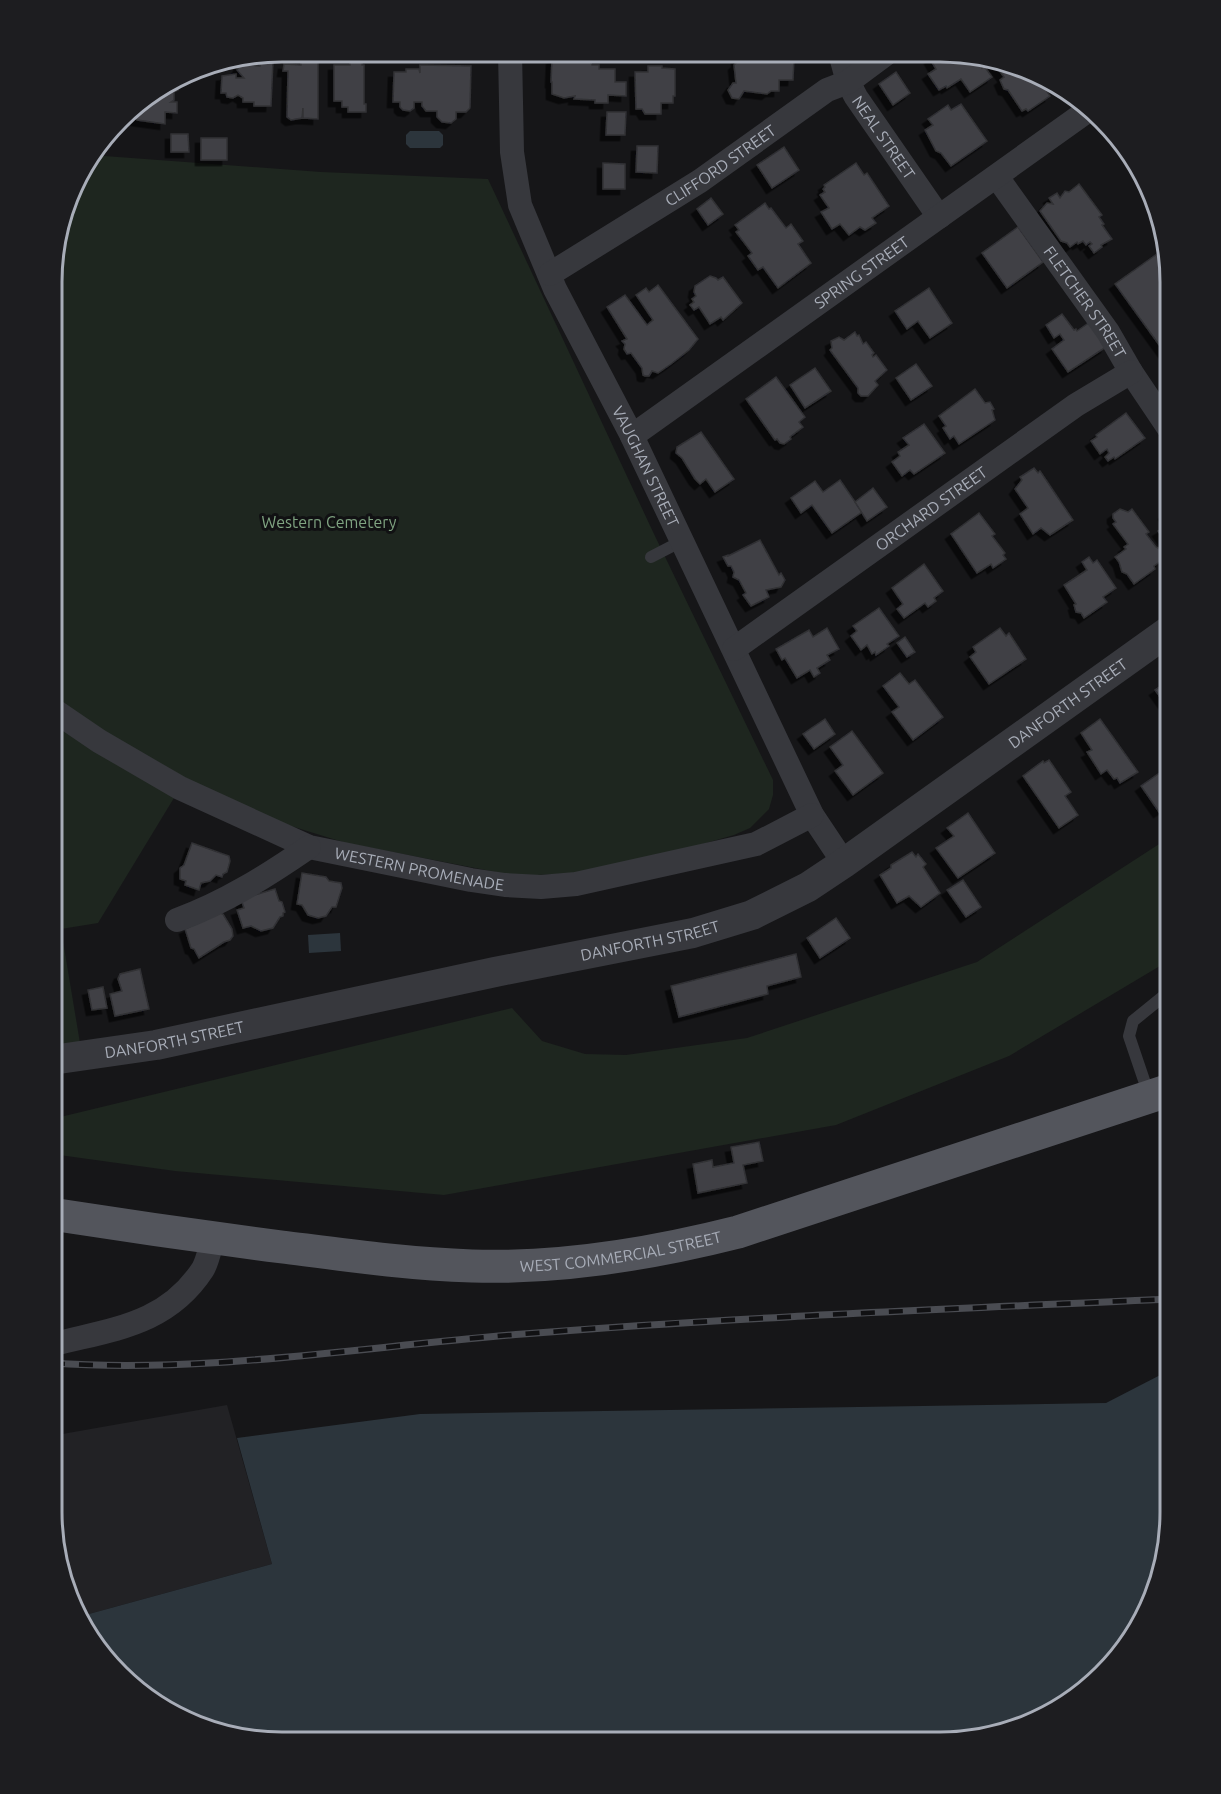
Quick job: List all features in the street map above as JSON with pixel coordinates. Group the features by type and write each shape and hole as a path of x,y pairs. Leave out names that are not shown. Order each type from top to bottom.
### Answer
{"main road":[{"name":"WEST COMMERCIAL STREET","path":"62,1216 408,1263 473,1266 590,1261 692,1244 738,1232 1159,1093"}],"street":[{"name":"VAUGHAN STREET","path":"510,62 512,152 520,205 555,289 632,436 812,815 844,863"},
{"name":"NEAL STREET","path":"842,62 848,82 939,217"},
{"name":"CLIFFORD STREET","path":"550,274 700,181 827,90 848,82 875,62"},
{"name":"SPRING STREET","path":"632,436 1083,114"},
{"name":"FLETCHER STREET","path":"997,177 1102,324 1160,415"},
{"name":"ORCHARD STREET","path":"734,649 1076,405 1131,372"},
{"name":"DANFORTH STREET","path":"62,1058 165,1043 483,974 693,933 752,915 808,887 844,863 1160,637"},
{"name":"WESTERN PROMENADE","path":"62,716 99,741 180,788 309,847 471,880 541,887 576,884 629,874 756,844 812,815"},
{"path":"177,920 260,881 309,847"},
{"path":"62,1342 138,1323 165,1308 187,1288 204,1267 213,1238"}],"lane":[{"path":"651,557 682,541"},
{"path":"1159,1093 1129,1036 1133,1021 1160,999"}],"shaded area":[{"path":"410,131 439,131 443,135 443,145 440,148 410,148 406,144 406,135"},
{"path":"340,933 341,951 309,953 308,935"},
{"path":"1160,1375 1158,1542 1143,1597 1114,1647 1074,1687 1024,1716 969,1731 252,1731 197,1716 147,1687 116,1658 87,1615 272,1564 237,1438 420,1414 1106,1403"},
{"path":"227,1405 272,1564 87,1615 73,1583 63,1542 62,1434"}],"green space":[{"name":"Western Cemetery","path":"101,156 321,172 488,179 654,534 773,780 773,795 769,809 750,828 734,835 654,858 577,873 517,876 346,843 265,818 182,776 62,706 63,252 78,197"},
{"path":"62,715 180,788 98,923 62,929"},
{"path":"1160,843 1160,966 1009,1056 836,1125 444,1195 175,1171 62,1155 62,1117 512,1008 542,1041 585,1054 626,1055 747,1038 977,962"},
{"path":"62,935 80,1043 62,1044"}],"building":[{"path":"260,62 273,62 271,106 254,106 254,102 243,102 243,98 238,95 233,98 227,97 226,93 221,93 222,76 236,74 236,78 244,78 237,70 239,66 260,66"},
{"path":"301,62 318,62 318,119 303,118 303,108 302,118 291,120 287,117 288,71 283,71 284,64 301,65"},
{"path":"350,62 362,62 364,65 366,112 348,112 348,107 342,107 342,101 334,101 334,65 350,65"},
{"path":"552,62 590,62 592,65 599,65 599,69 615,69 615,82 626,82 626,96 608,95 608,103 574,99 575,96 564,98 552,94"},
{"path":"737,62 794,62 793,80 779,80 779,91 771,91 767,94 744,91 739,99 732,98 728,90 733,83 736,83 734,65"},
{"path":"932,62 969,63 981,66 982,68 984,66 992,77 970,92 961,79 939,90 928,74 936,69"},
{"path":"420,65 471,66 470,108 466,112 456,112 456,119 451,123 442,122 437,117 437,111 426,111 422,102 414,102 414,108 410,111 403,110 400,102 393,102 394,72 419,69 420,73"},
{"path":"648,66 675,69 673,103 661,103 661,114 645,114 642,109 636,109 635,72 648,72"},
{"path":"998,69 1037,84 1045,88 1050,96 1028,111 1026,109 1022,111 1008,90 1004,89 1000,80 1004,77"},
{"path":"896,72 910,93 893,105 879,84"},
{"path":"178,87 174,92 174,100 171,102 177,102 177,113 165,112 165,124 137,120 135,117 147,107"},
{"path":"961,104 987,141 951,166 941,153 936,151 925,130 933,125 928,119 948,105 951,110"},
{"path":"607,112 626,112 625,135 606,135"},
{"path":"171,134 188,134 189,152 171,152"},
{"path":"201,138 227,138 227,160 201,160"},
{"path":"637,146 658,146 657,173 636,172"},
{"path":"784,147 799,170 772,188 757,165"},
{"path":"603,163 625,164 625,189 603,189"},
{"path":"856,163 864,175 867,173 889,206 872,218 876,223 865,230 860,227 849,235 840,224 832,229 821,212 829,208 820,195 825,192 824,185"},
{"path":"1079,184 1102,215 1099,217 1104,224 1102,225 1112,239 1101,245 1102,247 1094,253 1089,246 1092,244 1090,242 1086,245 1083,241 1078,244 1077,242 1070,247 1061,241 1040,211 1047,203 1053,204 1049,198 1057,193 1060,198 1065,191 1069,192"},
{"path":"711,198 723,214 708,225 697,209"},
{"path":"765,203 786,228 791,224 803,241 798,244 811,263 778,288 763,267 758,270 748,256 752,253 736,232 739,230 735,225"},
{"path":"1018,227 1043,262 1007,288 982,253"},
{"path":"1158,253 1160,346 1115,284"},
{"path":"710,276 718,280 723,277 742,303 723,320 721,317 710,324 699,307 694,310 690,305 696,296 695,286"},
{"path":"658,285 698,339 689,350 671,364 658,373 652,371 649,376 645,376 631,353 627,354 624,349 625,344 622,341 627,339 607,307 625,295 647,325 653,320 636,295 646,288 649,292"},
{"path":"929,288 952,323 930,338 918,321 907,329 895,311"},
{"path":"1062,314 1077,331 1090,322 1106,347 1068,372 1052,349 1064,340 1060,334 1054,338 1046,325"},
{"path":"855,332 863,344 866,342 874,353 873,357 876,355 887,370 875,381 878,385 868,396 861,396 858,393 858,388 830,350 831,341 839,337 844,340"},
{"path":"916,364 932,386 911,400 896,378"},
{"path":"815,368 831,391 805,408 790,385"},
{"path":"776,377 805,417 799,422 803,427 784,444 775,440 746,399"},
{"path":"975,389 985,403 990,402 994,409 992,410 995,420 959,444 954,436 950,439 943,428 946,426 939,416"},
{"path":"1126,413 1145,438 1115,459 1114,457 1108,461 1105,457 1109,453 1107,449 1100,454 1091,441"},
{"path":"924,424 945,453 914,474 910,470 902,476 892,462 900,456 898,452 909,445 903,438"},
{"path":"701,432 734,479 715,492 706,479 700,484 695,479 682,458 676,453 677,447"},
{"path":"1034,468 1038,473 1040,471 1073,520 1050,535 1041,528 1033,534 1020,514 1028,508 1015,489 1022,480 1020,477"},
{"path":"840,480 862,512 832,533 812,505 801,513 791,498 815,481 823,492"},
{"path":"873,488 887,507 867,521 855,502"},
{"path":"1120,509 1128,512 1132,509 1149,532 1146,534 1160,549 1160,562 1154,566 1155,569 1134,584 1127,574 1122,572 1115,557 1126,549 1124,547 1128,544 1113,524 1116,522 1113,514"},
{"path":"979,513 995,534 992,536 1005,553 1003,555 1006,559 993,568 991,564 977,573 951,534"},
{"path":"760,540 779,575 781,573 785,580 781,587 766,590 769,597 751,606 743,595 746,593 739,580 733,577 734,572 731,566 728,566 723,557"},
{"path":"1089,557 1093,563 1097,560 1116,588 1103,597 1107,602 1084,618 1081,613 1076,612 1074,605 1076,604 1064,585 1087,570 1082,562"},
{"path":"924,564 943,591 928,607 925,603 904,618 897,609 903,604 892,588"},
{"path":"879,608 899,636 876,655 875,652 872,654 867,645 861,650 851,636 857,631 853,626"},
{"path":"827,628 839,649 827,655 830,660 817,668 820,673 814,677 810,670 797,678 785,658 782,660 776,649 809,630 813,637"},
{"path":"1000,628 1006,636 1009,633 1026,659 989,684 970,657 976,652 973,647"},
{"path":"905,637 915,652 907,657 897,643"},
{"path":"900,673 909,684 915,680 943,717 913,740 892,712 899,707 883,686"},
{"path":"1160,687 1160,697 1155,690"},
{"path":"825,719 835,734 814,749 803,734"},
{"path":"1100,719 1138,772 1120,783 1107,770 1101,774 1087,752 1092,750 1081,733"},
{"path":"852,731 883,773 853,795 835,771 843,765 830,747"},
{"path":"1049,760 1071,792 1065,796 1078,815 1059,828 1023,776 1043,761 1044,763"},
{"path":"1160,773 1160,811 1159,812 1141,786"},
{"path":"968,813 995,853 958,878 936,848 954,836 947,828"},
{"path":"192,843 229,856 230,861 227,872 222,877 216,875 210,881 201,883 199,890 185,885 186,881 180,879 180,868 184,865"},
{"path":"912,852 916,857 918,854 926,864 923,867 940,893 921,907 909,896 897,903 880,875"},
{"path":"302,873 326,877 329,881 341,883 342,888 336,907 332,907 326,916 318,918 308,915 302,905 297,904"},
{"path":"963,880 981,907 966,917 947,890"},
{"path":"275,889 285,912 283,916 273,928 261,931 251,926 243,928 237,910 244,908 241,899"},
{"path":"220,913 232,929 233,936 199,958 191,948 185,929"},
{"path":"836,918 850,938 820,958 807,938"},
{"path":"796,954 801,977 767,986 768,994 679,1017 671,986"},
{"path":"140,969 149,1009 115,1016 110,994 122,991 118,979 120,974"},
{"path":"103,987 107,1008 92,1010 88,990"},
{"path":"759,1142 763,1161 743,1165 747,1183 698,1193 693,1164 712,1160 713,1167 734,1163 731,1147"}],"railway":[{"path":"62,1363 169,1365 228,1362 604,1328 1160,1299"}]}
